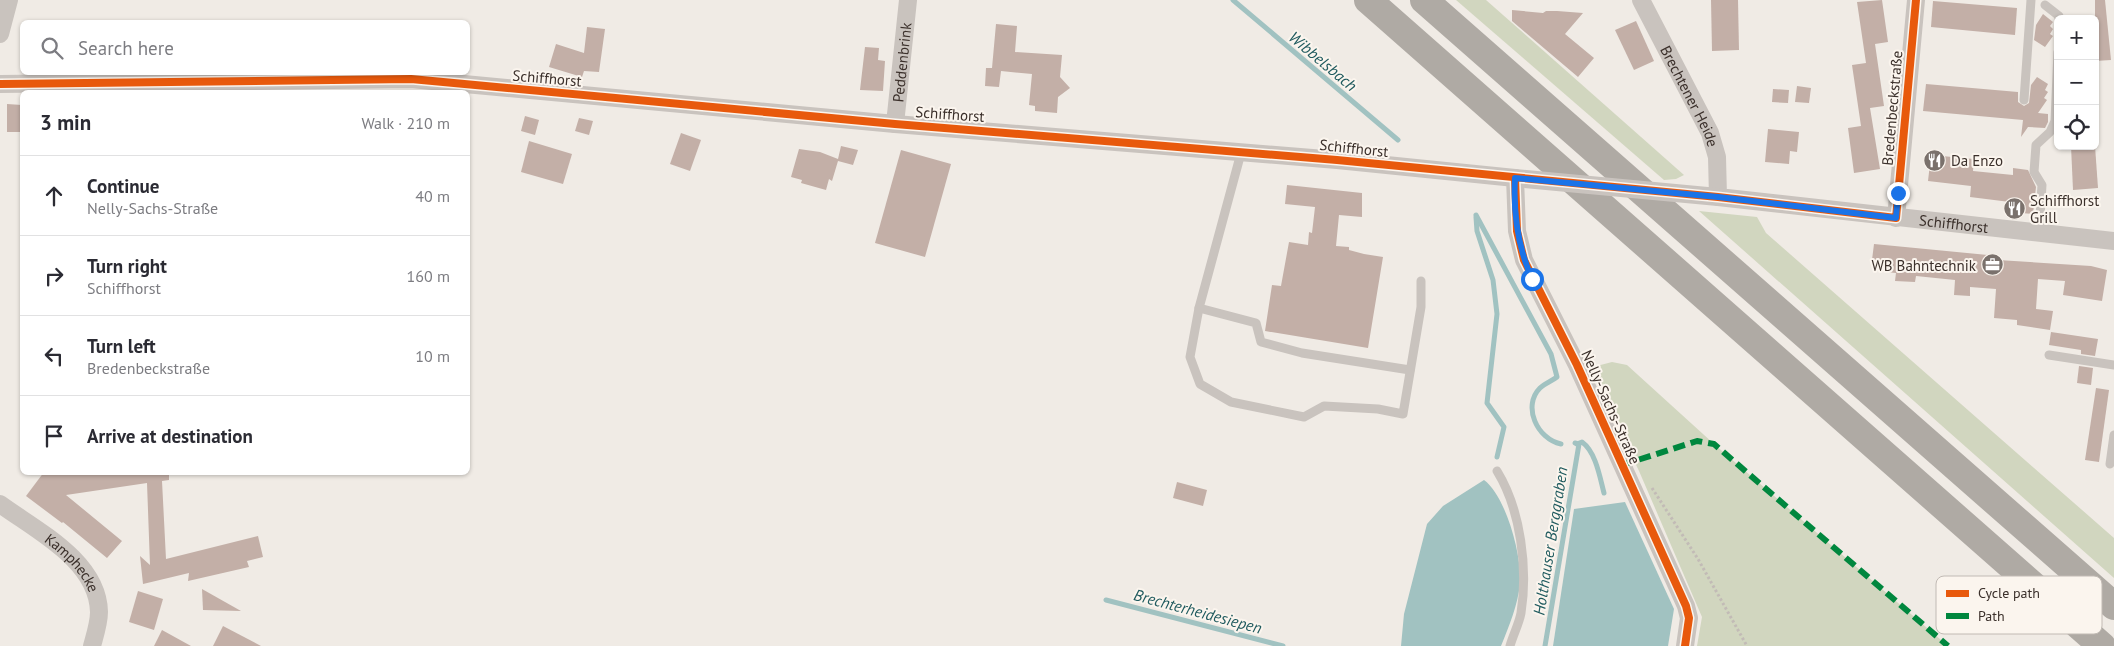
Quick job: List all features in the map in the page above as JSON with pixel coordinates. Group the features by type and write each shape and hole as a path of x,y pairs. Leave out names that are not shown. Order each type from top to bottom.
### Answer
{"highway":[{"path":"1368,0 2022,576"},
{"path":"1424,0 2080,576"},
{"path":"2102,595 2114,606"},
{"path":"2088,634 2102,646"}],"street":[{"path":"0,34 8,0"},
{"name":"Peddenbrink","path":"895,124 908,0"},
{"name":"Brechtener Heide","path":"1641,0 1710,133 1717,156 1723,195"},
{"name":"Bredenbeckstraße","path":"1896,218 1916,0"},
{"name":"Schiffhorst","path":"0,84 411,78 895,124 1337,160 1488,176 1723,195 1896,218 2114,241"},
{"name":"Nelly-Sachs-Straße","path":"1515,178 1514,201 1517,231 1524,260 1577,365 1686,606 1689,618 1685,646"},
{"name":"Kamphecke","path":"0,504 71,556 86,571 96,594 99,613 92,646"}],"lane":[{"path":"2024,100 2031,0"},
{"path":"2044,5 2058,15"},
{"path":"2039,233 2042,185 2034,172 2036,145 2050,132 2055,121 2058,60"},
{"path":"1241,153 1199,308 1190,357 1200,384 1230,402 1304,417 1324,406 1378,409 1403,414 1421,307 1421,281"},
{"path":"1199,308 1256,323 1261,342 1302,353 1410,370"},
{"path":"2049,355 2114,365"},
{"path":"2110,464 2114,435"},
{"path":"1497,471 1511,503 1522,547 1525,582 1520,615 1510,646"}],"path":[{"path":"1650,484 1698,559 1747,646"}],"green space":[{"path":"1456,0 1486,0 1684,175 1676,179 1664,180"},
{"path":"1699,211 1757,217 1766,233 2114,538 2114,578"},
{"path":"1612,362 1627,365 1714,444 1948,646 1697,646 1702,617 1639,471 1589,368"}],"water":[{"path":"1484,480 1492,488 1506,513 1515,543 1520,571 1520,583 1513,615 1501,646 1401,646 1404,614 1427,524 1443,506"},
{"path":"1625,502 1674,609 1668,646 1553,646 1574,509"}],"building":[{"path":"1711,0 1738,0 1739,50 1712,51"},
{"path":"1882,0 1888,42 1875,44 1884,106 1870,108 1880,169 1854,173 1848,128 1861,126 1852,65 1866,63 1857,2"},
{"path":"2095,0 2105,0 2111,60 2099,61 2099,15 2095,15"},
{"path":"1933,1 2017,8 2015,35 1931,27"},
{"path":"1512,10 1543,13 1546,11 1557,11 1583,13 1565,34 1594,58 1578,77 1512,21"},
{"path":"2043,14 2053,22 2050,26 2053,29 2050,34 2053,36 2045,47 2034,40 2036,25"},
{"path":"1636,21 1654,61 1634,70 1615,30"},
{"path":"996,24 1017,26 1015,52 1062,55 1060,77 1070,88 1058,97 1057,113 1035,111 1035,106 1029,105 1032,74 1001,71 999,87 985,86 986,68 992,68"},
{"path":"587,27 605,29 599,72 584,71 582,77 549,67 556,44 584,53"},
{"path":"865,47 879,48 878,60 885,61 883,91 860,90"},
{"path":"2037,77 2048,84 2045,90 2048,92 2044,98 2047,100 2038,113 2048,114 2048,122 2045,128 2028,127 2021,137 2023,120 1923,111 1926,84 2018,92 2018,102 2024,106 2029,103 2031,85"},
{"path":"1797,86 1811,88 1809,103 1795,102"},
{"path":"1773,89 1789,90 1788,103 1772,102"},
{"path":"7,104 20,105 20,132 7,132"},
{"path":"525,116 539,120 535,135 521,131"},
{"path":"579,118 593,121 589,135 575,131"},
{"path":"1768,129 1799,132 1797,152 1790,151 1789,164 1765,162"},
{"path":"681,133 701,140 690,171 670,164"},
{"path":"529,141 572,154 563,184 521,172"},
{"path":"841,146 858,150 853,165 838,161 832,181 829,179 826,190 801,183 802,180 791,177 799,149 820,152 838,159"},
{"path":"901,150 951,164 925,257 875,243"},
{"path":"2071,150 2095,150 2098,188 2073,190"},
{"path":"1931,155 1974,159 1973,171 2013,175 2013,168 2028,170 2036,187 2033,214 2009,212 2010,202 1970,197 1971,186 1928,181"},
{"path":"1287,185 1362,193 1362,217 1339,215 1336,246 1349,247 1349,250 1383,257 1368,348 1265,331 1272,285 1281,286 1289,242 1308,245 1309,232 1312,233 1315,207 1285,204"},
{"path":"1874,244 1998,256 1998,260 2091,266 2107,270 2102,301 2063,295 2065,281 2038,279 2036,309 2053,311 2050,330 2017,325 2017,320 1994,318 1996,289 1970,287 1970,296 1954,295 1955,280 1916,276 1915,282 1895,281 1896,273 1886,272 1887,261 1872,260"},
{"path":"2051,332 2098,339 2095,356 2081,354 2081,350 2049,345"},
{"path":"2079,366 2093,368 2091,385 2077,383"},
{"path":"2096,388 2109,390 2099,462 2085,460"},
{"path":"42,475 169,475 169,480 162,481 166,559 258,536 263,557 247,561 249,567 188,581 189,573 143,584 140,556 150,565 147,483 66,495 122,541 107,558 63,522 26,496"},
{"path":"1177,482 1207,490 1203,506 1173,498"},
{"path":"202,589 241,611 203,610"},
{"path":"138,591 163,599 154,630 129,622"},
{"path":"223,626 261,646 213,646"},
{"path":"162,630 191,646 154,646"}],"waterway":[{"name":"Wibbelsbach","path":"1233,0 1398,140"},
{"name":"Wibbelsbach","path":"1476,215 1551,354 1557,377 1540,388 1535,395 1532,412 1539,429 1545,436 1561,444"},
{"path":"1476,217 1477,231 1493,280 1497,314 1487,403 1504,427 1497,457"},
{"path":"1577,444 1582,442 1591,452 1604,493"},
{"name":"Holthauser Berggraben","path":"1545,646 1579,444 1575,443"},
{"name":"Brechterheidesiepen","path":"1106,600 1283,646"}],"marked path":[{"path":"1622,465 1697,441 1714,444 1948,646"}],"cycle path":[{"path":"0,84 411,79 895,124 1337,160 1718,197 1896,218 1916,0"},
{"path":"1515,178 1517,231 1524,260 1577,365 1686,606 1689,618 1685,646"}],"place":[{"name":"Da Enzo","path":"1935,160"},
{"name":"Schiffhorst Grill","path":"2014,209"},
{"name":"WB Bahntechnik","path":"1992,265"}],"route":[{"path":"1532,279 1524,260 1517,231 1514,201 1515,178 1718,197 1896,218 1898,193"}]}
